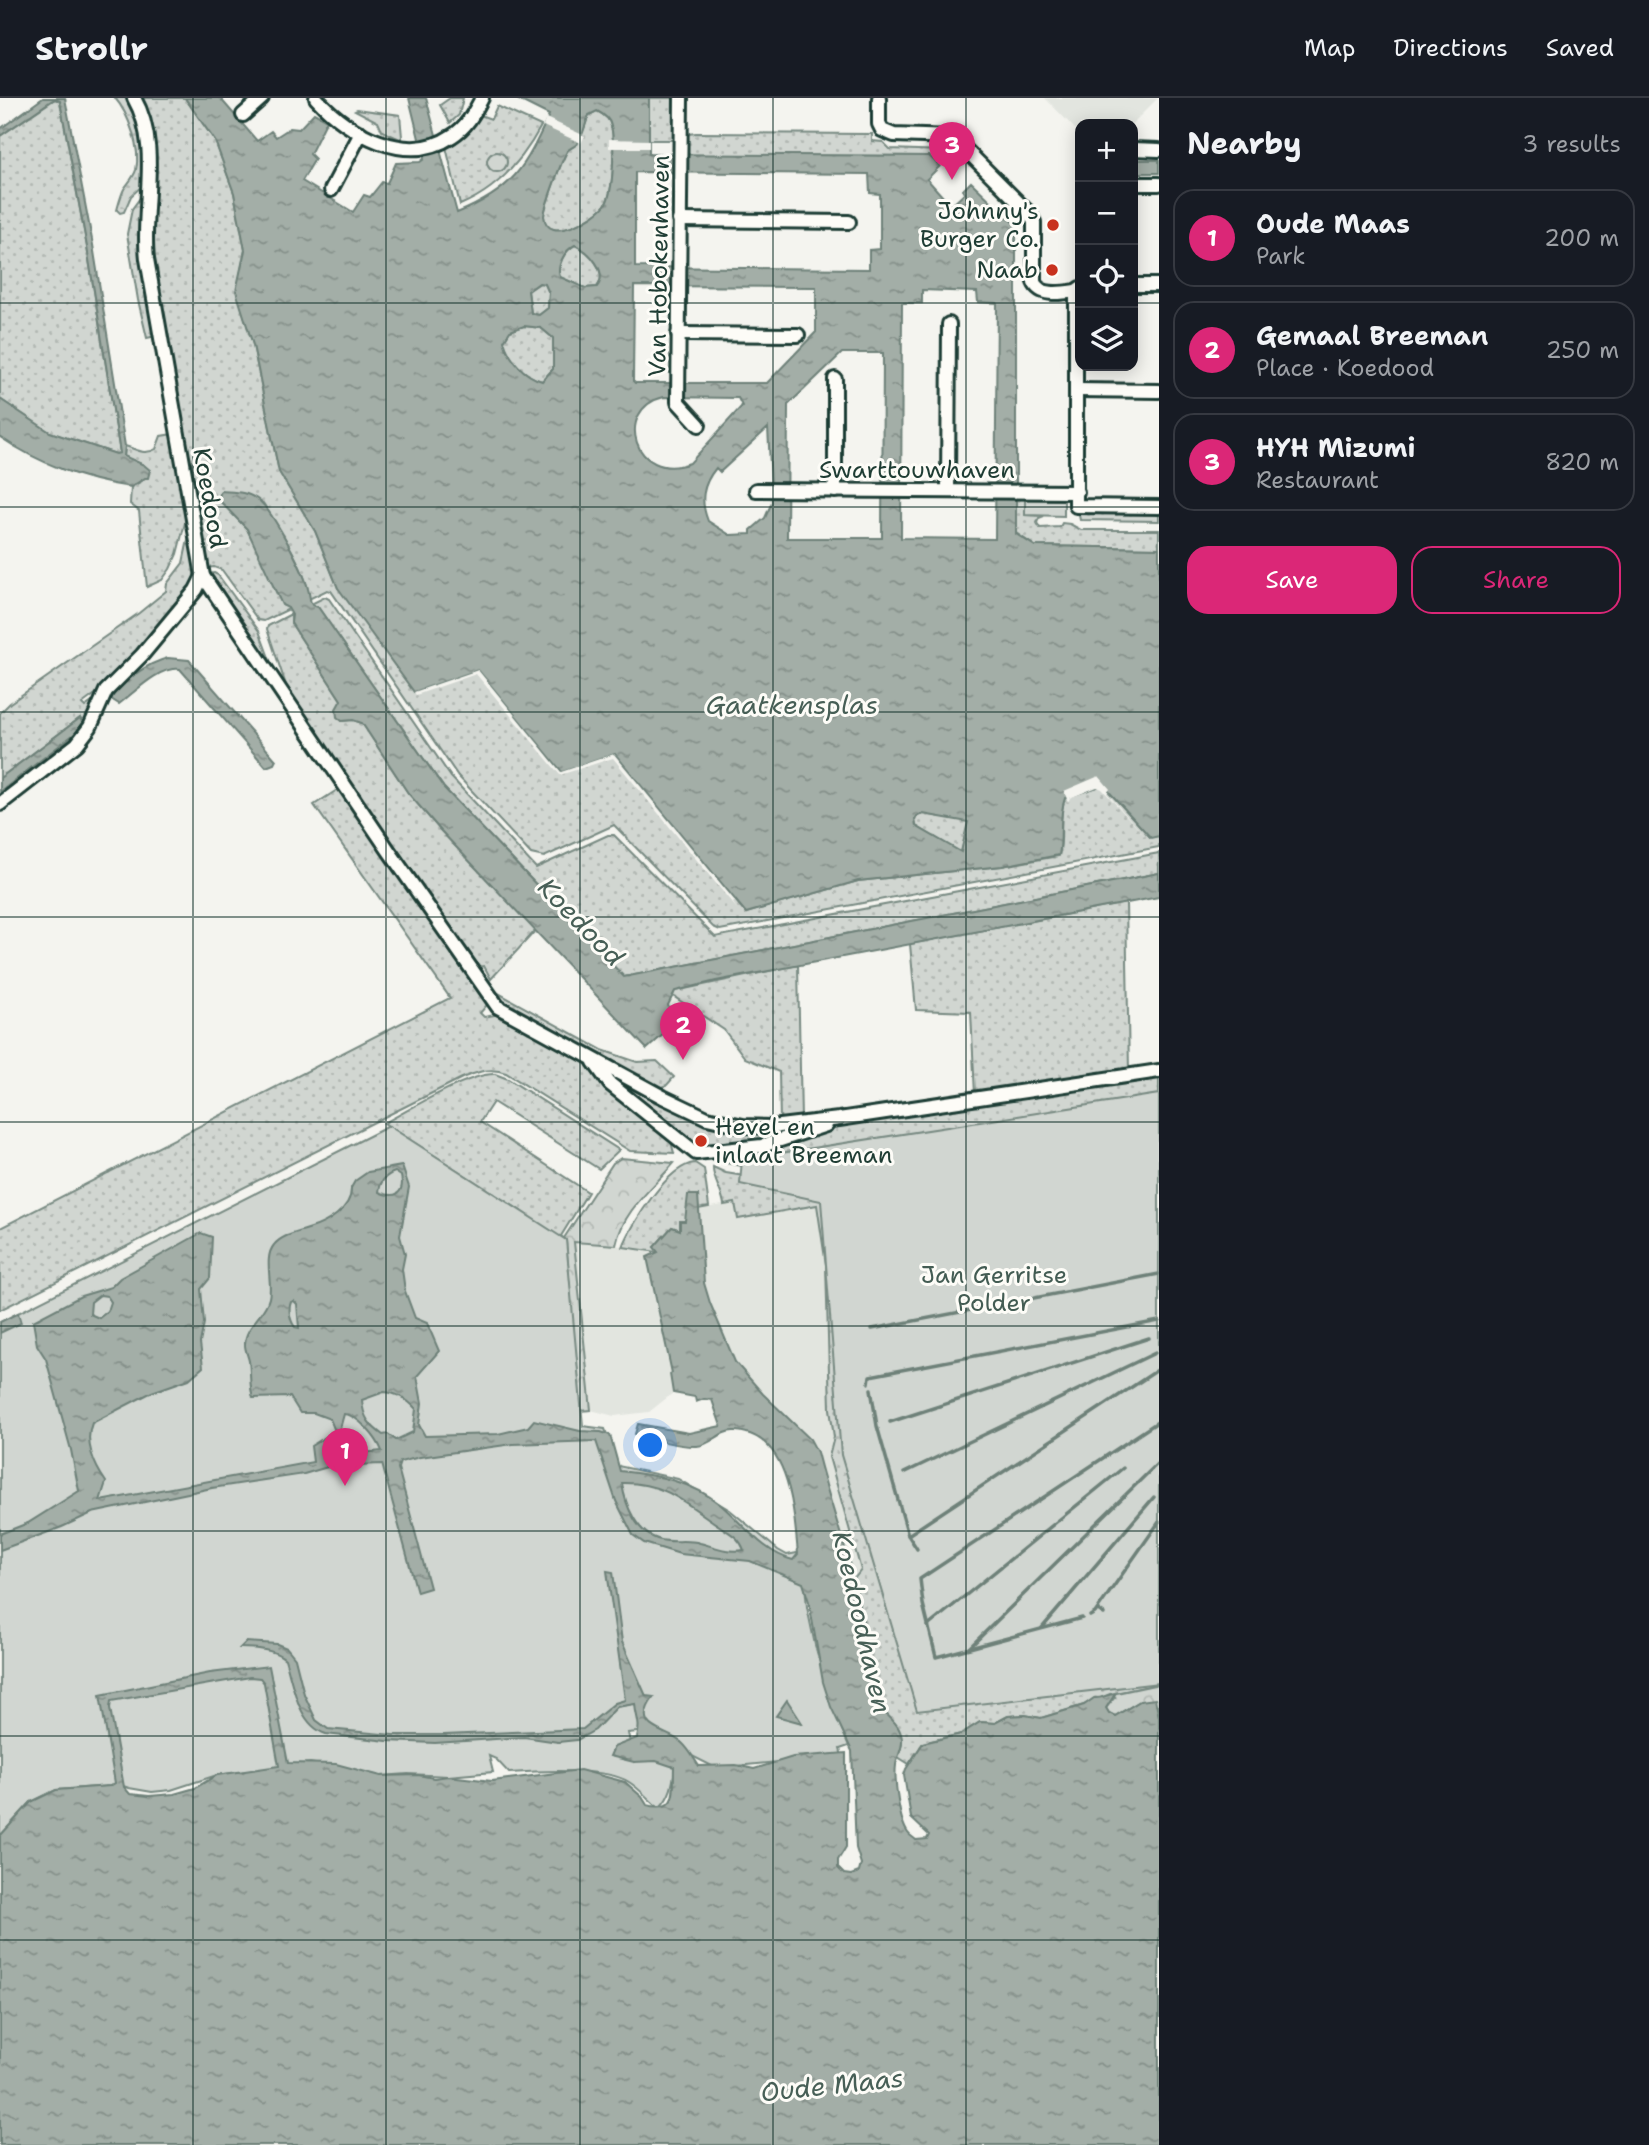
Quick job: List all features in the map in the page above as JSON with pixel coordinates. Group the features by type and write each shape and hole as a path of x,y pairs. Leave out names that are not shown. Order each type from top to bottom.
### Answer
{"street":[{"name":"Koedood","path":"134,98 145,121 149,155 145,224 147,259 202,576 498,1007 663,1097 707,1118 743,1126 771,1127 839,1119 1159,1071"},
{"path":"243,114 262,98"},
{"path":"316,98 361,133 398,147 422,147 451,137 465,125 482,98"},
{"name":"Van Hobokenhaven","path":"681,98 678,399 679,405 699,425"},
{"path":"879,98 881,130 894,135 953,137 1030,214 1034,222 1036,288 1043,292 1075,290"},
{"path":"331,190 361,133"},
{"path":"1138,149 1159,150"},
{"path":"1138,184 1159,184"},
{"path":"679,220 849,222"},
{"path":"1138,285 1159,285"},
{"path":"1078,308 1076,506 1159,508"},
{"path":"948,491 949,324"},
{"path":"678,334 798,335"},
{"path":"835,379 835,491"},
{"path":"1077,390 1159,391"},
{"name":"Swarttouwhaven","path":"762,490 1077,492"},
{"path":"0,804 55,763 85,736 106,691 151,644 196,590 202,576"},
{"path":"592,1059 610,1084 696,1153 762,1146 799,1136 839,1119"}],"shaded area":[{"path":"1045,98 1158,98 1137,119 1075,119 1075,129"},
{"path":"735,1203 739,1219 817,1204 826,1265 830,1409 834,1437 829,1457 861,1570 854,1579 817,1452 735,1362 710,1303 704,1283 698,1209"},
{"path":"574,1241 616,1245 652,1253 647,1258 672,1374 673,1393 649,1412 614,1416 591,1410"}],"green space":[{"path":"115,98 129,98 143,140 143,185 131,196 124,212 120,213 117,210 122,194 136,170 137,152 129,122"},
{"path":"139,98 185,98 215,141 234,193 245,250 237,291 253,345 279,472 315,531 338,588 614,754 746,913 858,881 1002,866 1059,856 1065,798 1103,785 1150,837 1159,836 1159,847 720,930 713,927 614,825 544,857 531,854 458,776 331,591 327,590 309,599 308,588 298,563 263,503 221,492 218,499 247,529 289,609 264,621 258,620 222,570 207,568 189,475 190,458 150,260"},
{"path":"450,98 463,98 459,115 450,123 440,105"},
{"path":"649,98 674,98 673,140 648,140"},
{"path":"55,99 60,101 87,247 120,453 116,454 49,432 0,399 0,136"},
{"path":"497,106 541,126 526,151 507,173 485,191 460,205 446,147 473,127 480,115 491,119"},
{"path":"355,110 400,115 402,137 400,139 382,131 378,122"},
{"path":"597,111 609,121 612,133 613,167 608,199 600,210 583,222 572,227 554,229 547,225 544,216 554,183 568,150 578,141 589,115"},
{"path":"688,134 872,134 872,141 883,142 890,149 943,151 934,160 929,156 688,155"},
{"path":"493,152 501,152 507,162 501,172 493,172 487,166 487,158"},
{"path":"140,198 140,223 156,336 147,338 127,234 132,209"},
{"path":"575,245 596,263 601,275 597,287 585,288 560,277 562,259"},
{"path":"540,283 545,284 549,293 548,308 539,315 531,313 528,291"},
{"path":"524,326 541,328 553,338 554,368 542,381 518,366 503,341 510,331"},
{"path":"173,434 186,519 170,569 162,580 147,587 139,511 130,504 131,487 142,481 147,469 144,465 124,457 125,446 140,451 152,451 156,449 161,436"},
{"path":"1016,498 1025,499 1025,515 1044,516 1039,518 1037,523 1040,528 1060,527 1062,523 1081,530 1159,530 1159,548 1035,546 1016,533"},
{"path":"1025,499 1064,499 1064,516 1025,515"},
{"path":"1078,511 1159,512 1159,521 1080,520"},
{"path":"189,535 195,571 189,593 106,686 82,704 85,707 99,697 89,725 83,724 80,718 0,778 0,713 10,703 139,613 166,591 167,584 183,563"},
{"path":"214,573 259,631 277,679 208,574"},
{"path":"325,597 329,599 451,777 536,868 608,835 614,835 715,937 1159,853 1159,873 624,977 444,788 318,607 311,604"},
{"path":"291,614 291,623 341,700 342,721 362,723 408,793 536,930 491,979 484,966 474,967 291,700 267,629"},
{"path":"340,788 486,998 487,1005 480,1013 484,1017 500,1014 584,1061 602,1080 670,1138 674,1153 630,1151 506,1073 495,1070 479,1072 462,1078 0,1310 0,1228 450,998 314,805"},
{"path":"924,814 969,821 961,853 916,826 917,816"},
{"path":"1126,903 1129,1072 975,1095 971,1012 916,1010 910,944"},
{"path":"798,965 801,1120 780,1122 779,1072 745,1058 724,1030 673,996 675,991"},
{"path":"491,989 602,1050 637,1062 657,1061 674,1077 667,1085 656,1089 510,1009"},
{"path":"606,1072 693,1116 815,1126 769,1142 705,1146 693,1144 613,1082"},
{"path":"495,1074 508,1079 619,1150 599,1169 493,1102 480,1122 588,1192 561,1236 566,1240 580,1411 503,1411 521,1211 384,1123 455,1085"},
{"path":"1159,1075 1159,1211 759,1169 714,1161 723,1154 842,1123"},
{"name":"Jan Gerritse Polder","path":"1159,1094 1159,1683 917,1711 841,1455 821,1201 740,1184 742,1159"},
{"path":"389,1126 566,1240 583,1426 605,1429 618,1466 678,1479 730,1510 778,1550 787,1555 802,1552 807,1607 815,1645 834,1711 849,1746 840,1749 846,1770 820,1758 716,1768 692,1756 681,1742 647,1731 628,1733 634,1762 659,1754 675,1767 669,1794 659,1808 633,1785 619,1777 571,1771 509,1773 496,1759 489,1756 493,1772 448,1776 381,1776 310,1763 217,1775 171,1790 152,1792 115,1783 110,1786 56,1790 31,1802 0,1836 0,1322"},
{"path":"621,1158 674,1163 632,1211 616,1245 574,1242 591,1410 580,1411 564,1238 613,1163"},
{"path":"695,1163 704,1169 709,1207 698,1209 698,1195 680,1230 672,1227 654,1247 658,1252 623,1247 634,1224 663,1184 685,1166"},
{"path":"713,1167 726,1173 744,1176 831,1182 1159,1626 1159,1684 1110,1694 1041,1718 1008,1716 995,1723 980,1722 961,1734 923,1743 909,1764 898,1757 902,1744 883,1709 872,1696 864,1626 854,1579 861,1570 829,1457 834,1437 830,1409 826,1265 817,1205 738,1219 735,1203 724,1205"},
{"path":"1159,1684 1159,1717 1158,1705 1140,1701 1115,1716 1106,1708 1115,1697 1112,1694"}],"water":[{"path":"43,98 65,98 93,245 125,446 124,456 150,470 148,478 131,487 62,470 0,437 0,399 50,432 116,454 120,453 60,101 51,101 0,136 0,129"},
{"name":"Gaatkensplas","path":"185,98 220,98 257,141 271,131 276,137 290,128 299,129 314,113 327,120 310,154 315,159 302,181 353,212 364,195 370,197 382,182 387,183 396,163 420,162 424,159 409,98 426,98 457,213 504,186 515,175 532,149 549,115 515,98 649,98 649,154 929,156 940,166 927,179 951,206 965,193 963,190 971,182 1016,225 1016,534 1035,546 1159,548 1159,836 1151,838 1103,785 1065,798 1059,855 1002,866 858,881 746,913 615,754 562,772 478,670 414,692 338,588 315,531 279,472 253,345 236,291 245,250 234,193 215,141","holes":["597,111 610,123 613,167 608,199 600,210 583,222 572,227 554,229 547,225 544,216 547,204 566,154 576,145 589,115","635,172 869,174 870,193 880,194 880,249 869,250 869,269 635,267","575,245 596,263 601,275 597,287 585,288 560,277 560,263","539,283 545,284 549,293 548,308 539,315 531,313 528,291","634,286 816,287 816,332 767,383 635,383","922,290 977,292 978,302 997,303 995,539 901,538 902,303 922,303","524,326 541,328 553,338 553,369 542,381 535,379 518,366 504,341 510,331","842,353 883,353 882,538 787,538 788,405","664,397 738,398 742,406 690,463 671,467 655,463 644,455 637,442 635,429 639,415 648,404","768,428 772,502 765,518 751,530 751,534 730,535 708,521 704,507 704,493 716,468 720,472","923,814 968,822 961,852 916,826 917,816"]},
{"path":"1138,160 1159,160 1159,173 1138,173"},
{"path":"221,491 248,495 263,505 294,555 312,605 318,607 444,788 624,977 1159,873 1159,897 675,991 668,1005 674,1025 647,1049 441,831 408,793 362,723 342,721 337,717 336,709 341,700 291,623 292,615 288,608 282,605 247,529 218,499"},
{"path":"168,658 189,660 276,760 274,764 266,767 180,669 172,669 156,676 119,704 111,699 121,686 136,674"},
{"path":"80,718 83,724 78,731 0,792 0,778"},
{"name":"Koedoodhaven","path":"402,1166 409,1187 400,1236 405,1254 402,1269 405,1291 415,1318 427,1323 439,1351 417,1376 422,1403 419,1425 425,1436 498,1434 528,1427 534,1420 610,1435 620,1471 660,1477 698,1490 721,1505 764,1545 793,1560 798,1554 791,1498 786,1479 768,1446 754,1436 735,1431 729,1431 697,1446 638,1437 635,1434 638,1424 689,1433 721,1426 712,1400 696,1402 695,1397 673,1393 672,1373 647,1257 658,1252 654,1247 672,1227 680,1230 680,1221 685,1221 688,1195 698,1195 704,1283 735,1362 763,1394 810,1439 817,1452 859,1601 869,1687 875,1702 900,1732 902,1742 896,1771 898,1800 905,1827 916,1840 927,1839 929,1835 911,1818 904,1775 923,1743 961,1734 980,1722 995,1723 1008,1716 1041,1718 1112,1694 1115,1694 1106,1708 1115,1716 1140,1701 1155,1699 1159,1717 1159,2145 0,2145 0,1836 31,1802 56,1790 110,1786 115,1783 100,1695 210,1673 269,1666 288,1763 336,1764 381,1776 448,1776 492,1781 580,1770 625,1782 647,1805 665,1806 672,1798 674,1767 656,1761 634,1762 610,1756 614,1747 637,1738 635,1704 617,1707 595,1730 577,1740 558,1742 524,1737 435,1743 326,1734 309,1722 303,1713 285,1659 270,1651 240,1648 246,1642 277,1644 287,1648 295,1658 304,1694 316,1720 328,1729 393,1735 444,1735 583,1729 615,1703 625,1700 607,1571 613,1572 622,1642 646,1696 654,1697 647,1708 648,1722 682,1743 699,1766 736,1765 754,1769 793,1757 846,1753 846,1847 838,1860 838,1868 844,1874 859,1872 861,1864 856,1848 852,1751 831,1707 823,1682 809,1602 803,1583 750,1561 680,1554 644,1543 633,1535 616,1501 596,1441 513,1444 400,1462 398,1468 430,1588 417,1592 382,1464 331,1466 304,1474 212,1488 92,1513 0,1550 0,1534 28,1523 79,1491 71,1450 46,1359 37,1345 33,1321 81,1296 111,1287 120,1278 201,1233 212,1237 210,1278 201,1289 204,1323 200,1343 203,1367 189,1379 152,1392 92,1423 89,1438 91,1453 106,1482 100,1501 313,1462 311,1446 335,1431 330,1419 314,1413 300,1413 290,1397 253,1398 246,1339 269,1298 269,1257 274,1245 285,1237 315,1227 337,1214 347,1203 355,1181 368,1172","holes":["395,1172 401,1176 402,1187 398,1193 390,1195 379,1192 386,1177","100,1295 107,1296 111,1302 108,1311 99,1318 90,1314 91,1302","294,1301 297,1304 299,1328 292,1322 291,1302","384,1392 402,1397 416,1409 413,1432 396,1440 388,1434 383,1435 374,1428 364,1411 362,1400","344,1414 355,1418 366,1428 382,1451 323,1457 323,1450 339,1432","622,1483 651,1486 664,1491 732,1534 744,1550 727,1550 695,1542 666,1541 653,1537 639,1526 626,1500","250,1677 260,1678 264,1683 279,1766 217,1775 195,1788 174,1794 130,1794 124,1787 111,1701"]},
{"path":"18,1313 21,1323 0,1333 0,1322"},
{"path":"787,1700 802,1723 776,1716"}],"pier":[{"path":"546,118 585,136 581,143 543,126"},
{"path":"609,139 649,140 649,148 609,148"},
{"path":"478,670 561,772 614,754 735,901 733,903 737,909 613,758 560,775 476,674 416,695 414,692"},
{"path":"1099,776 1110,789 1107,793 1149,841 1102,789 1097,787 1070,798 1068,802 1064,791"}],"waterway":[{"path":"872,1329 1159,1274"},
{"path":"869,1383 870,1376 1159,1321"},
{"path":"890,1422 1149,1338"},
{"path":"904,1473 1155,1353"},
{"path":"871,1389 877,1426 908,1535 1159,1369"},
{"path":"1082,1618 936,1657 920,1579 1159,1421"},
{"path":"969,1648 1159,1462"},
{"path":"928,1626 1123,1468"},
{"path":"1042,1628 1154,1497"},
{"path":"1090,1616 1095,1613 1159,1522"},
{"path":"908,1535 917,1549"},
{"path":"1098,1610 1104,1614"}],"place":[{"name":"HYH Mizumi","path":"952,180"},
{"name":"Johnny's Burger Co.","path":"1053,225"},
{"name":"Naab","path":"1052,270"},
{"name":"Gemaal Breeman","path":"683,1060"},
{"name":"Hevel en inlaat Breeman","path":"701,1141"},
{"name":"Oude Maas","path":"345,1486"}]}
